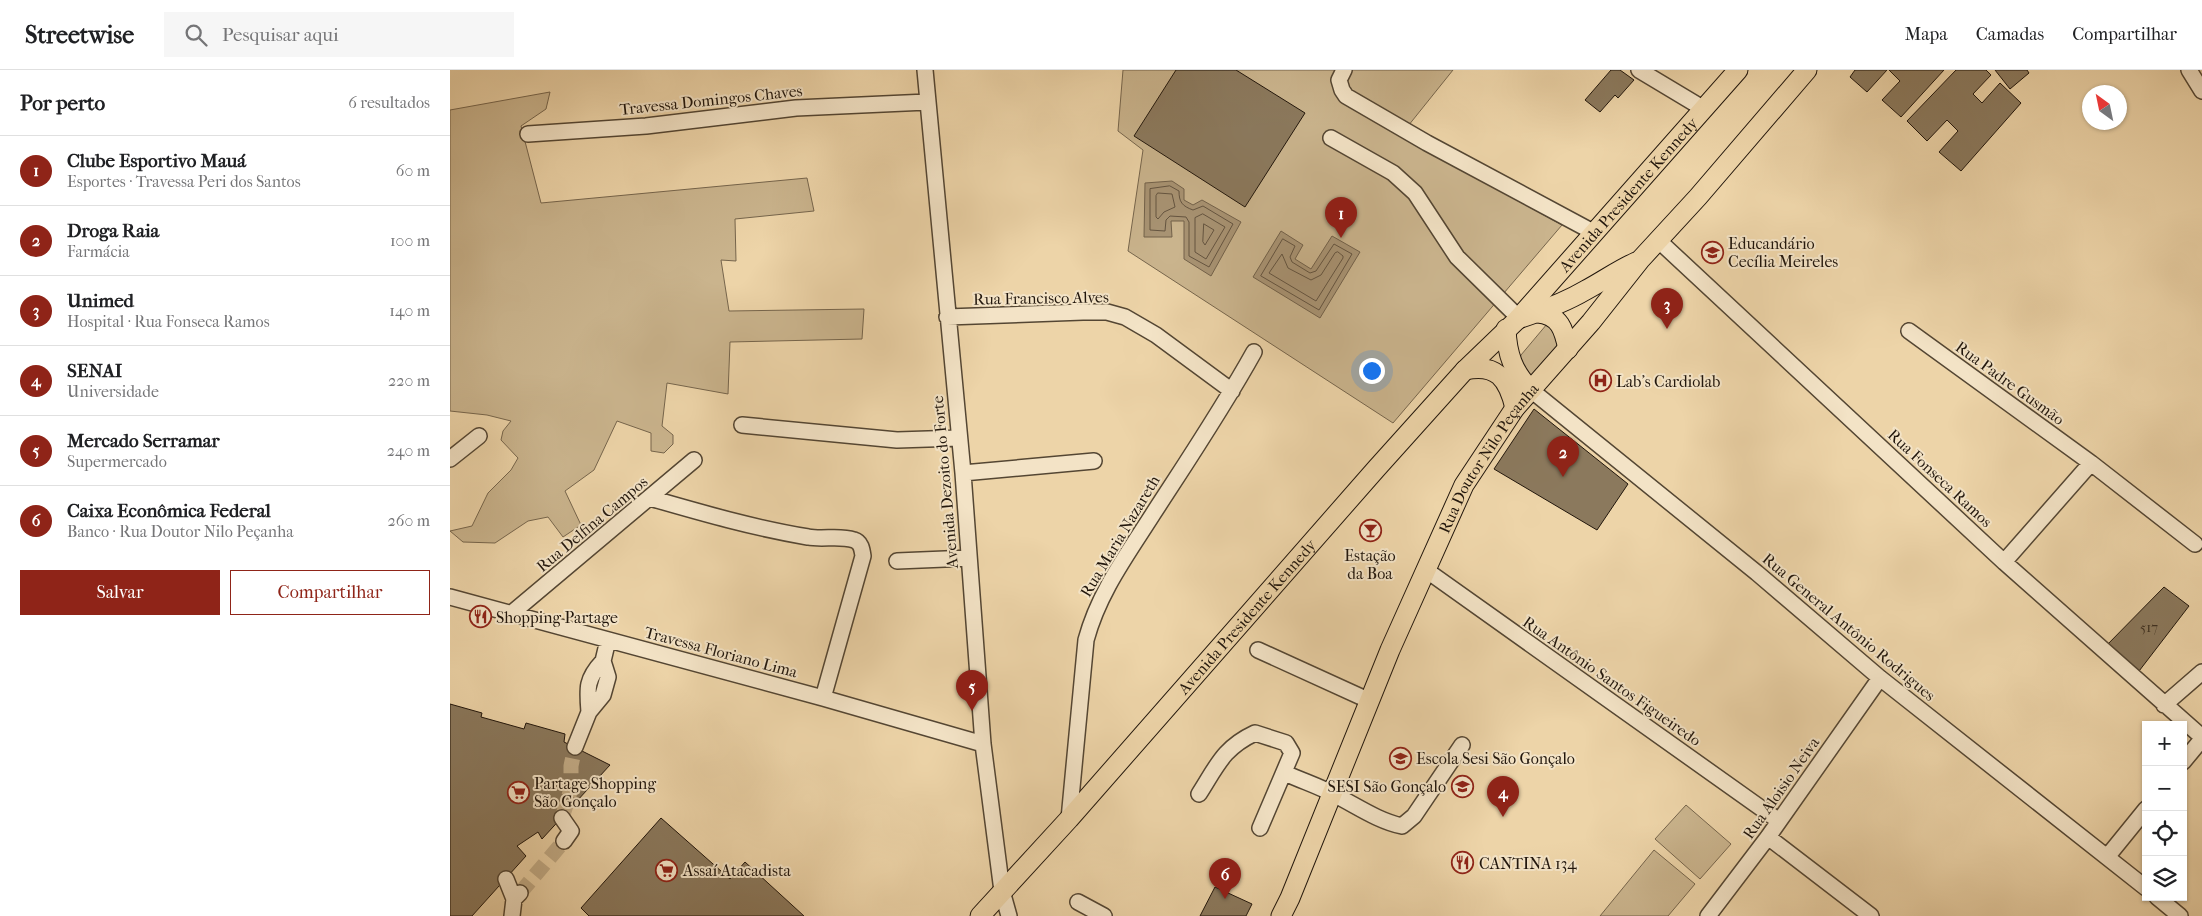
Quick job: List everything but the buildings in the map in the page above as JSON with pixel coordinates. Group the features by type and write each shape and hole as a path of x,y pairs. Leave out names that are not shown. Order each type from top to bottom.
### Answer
{"main road":[{"name":"Avenida Presidente Kennedy","path":"980,916 1069,819 1465,370 1514,322 1738,70"},
{"name":"Rua Doutor Nilo Peçanha","path":"1281,916 1370,701 1464,485 1516,408 1568,349 1640,260 1807,70"},
{"name":"Avenida Presidente Kennedy","path":"1514,322 1553,308 1619,269 1640,260"},
{"path":"1538,313 1547,314 1555,318 1560,324 1568,349"},
{"path":"1514,322 1511,363 1522,382 1531,390"},
{"path":"1465,370 1478,367 1497,372 1505,382 1516,408"}],"street":[{"name":"Avenida Dezoito do Forte","path":"925,70 963,473 983,744 1002,891 1009,916"},
{"path":"1344,70 1339,80 1346,96 1427,143 1593,232"},
{"path":"1639,70 1704,109"},
{"path":"2189,70 2202,91"},
{"name":"Travessa Domingos Chaves","path":"528,134 646,126 796,108 927,102"},
{"path":"1331,138 1392,173 1415,193 1457,257 1514,322"},
{"name":"Rua Fonseca Ramos","path":"1658,240 2004,562 2202,738"},
{"name":"Rua Francisco Alves","path":"947,317 1107,312 1125,317 1156,335 1232,391"},
{"name":"Rua Padre Gusmão","path":"1908,331 2090,464 2195,544"},
{"name":"Rua Maria Nazareth","path":"1069,819 1086,640 1094,613 1114,575 1232,391 1254,352"},
{"name":"Rua General Antônio Rodrigues","path":"1531,390 1757,573 1880,678 2142,885"},
{"path":"742,426 897,440 959,438"},
{"path":"450,459 479,436"},
{"name":"Rua Delfina Campos","path":"512,614 694,460"},
{"path":"963,473 1094,462"},
{"path":"2004,562 2090,464"},
{"path":"650,498 714,516 802,536 844,538 856,541 861,546 863,556 823,698"},
{"path":"897,561 969,558"},
{"name":"Rua Antônio Santos Figueiredo","path":"1426,570 1779,821"},
{"name":"Travessa Floriano Lima","path":"450,597 823,698 983,744"},
{"path":"575,747 589,712 587,693 592,672 603,661 608,640"},
{"path":"1258,650 1370,701"},
{"path":"2164,705 2202,672"},
{"name":"Rua Aloisio Neiva","path":"1708,916 1768,838 1880,678"},
{"path":"1199,794 1225,753 1238,741 1255,733 1286,743 1292,753 1260,828"},
{"path":"2187,757 2202,738"},
{"path":"1285,773 1311,786 1332,793 1388,823 1402,826 1414,816 1462,745"},
{"path":"2107,857 2144,811"},
{"path":"562,818 571,831 564,842"},
{"path":"1768,838 1871,916"},
{"path":"506,879 517,896 512,916"},
{"path":"2162,901 2180,916"},
{"path":"1078,902 1104,916"}],"shaded area":[{"path":"1123,70 1453,70 1400,136 1562,225 1393,423 1128,251 1143,150 1118,131"},
{"path":"550,92 546,109 521,126 541,203 807,178 814,211 735,219 736,261 721,260 729,311 864,309 862,339 730,342 728,394 667,383 662,426 673,435 673,444 664,453 651,451 651,433 617,421 594,470 565,491 581,525 563,537 548,517 528,521 495,543 463,542 450,531 472,526 488,493 511,470 518,458 501,440 503,431 511,421 487,415 450,411 450,110"},
{"path":"1547,324 1554,327 1558,347 1531,377 1518,366 1521,355"},
{"path":"1686,805 1731,844 1700,879 1655,839"},
{"path":"1654,850 1695,884 1668,916 1600,916"}],"water":[{"path":"1172,181 1184,189 1184,200 1193,205 1202,200 1241,222 1211,276 1184,259 1184,221 1171,221 1172,237 1144,237 1145,183"},
{"path":"1281,231 1303,245 1295,259 1311,269 1332,236 1360,252 1320,318 1253,277"}],"tunnel":[{"path":"562,818 571,789 571,766 575,747"},
{"path":"520,893 564,841"}],"place":[{"name":"Clube Esportivo Mauá","path":"1341,238"},
{"name":"Educandário Cecília Meireles","path":"1712,252"},
{"name":"Unimed","path":"1667,329"},
{"name":"Lab's Cardiolab","path":"1600,381"},
{"name":"Droga Raia","path":"1563,477"},
{"name":"Estação da Boa","path":"1370,531"},
{"name":"Shopping Partage","path":"480,617"},
{"name":"Mercado Serramar","path":"972,711"},
{"name":"Escola Sesi São Gonçalo","path":"1400,758"},
{"name":"SESI São Gonçalo","path":"1462,786"},
{"name":"Partage Shopping São Gonçalo","path":"518,792"},
{"name":"SENAI","path":"1503,817"},
{"name":"CANTINA 134","path":"1463,863"},
{"name":"Assaí Atacadista","path":"667,870"},
{"name":"Caixa Econômica Federal","path":"1225,899"}]}
